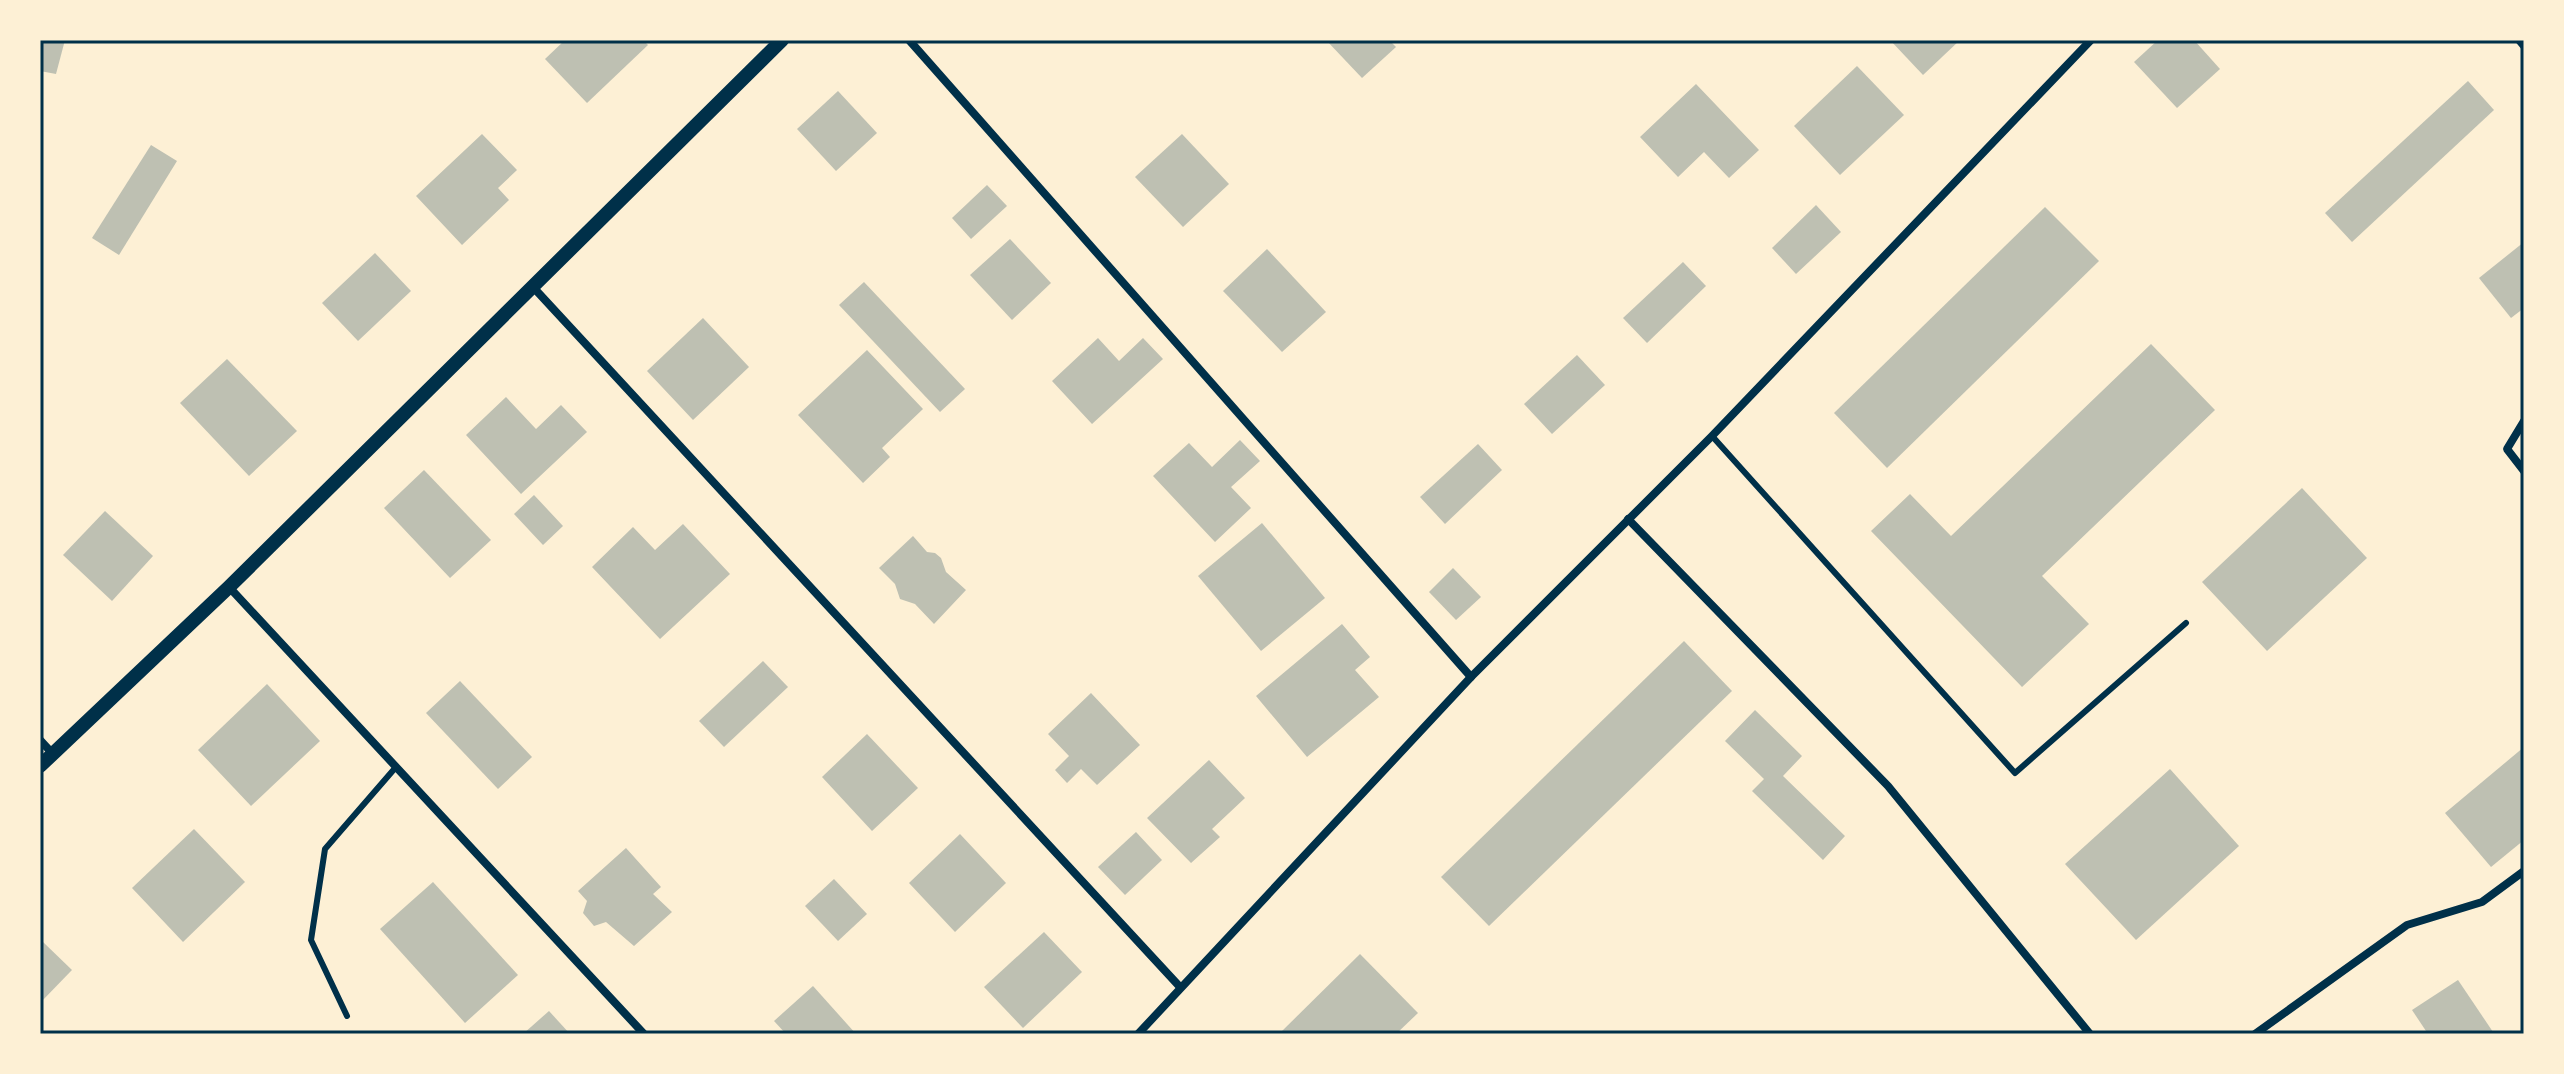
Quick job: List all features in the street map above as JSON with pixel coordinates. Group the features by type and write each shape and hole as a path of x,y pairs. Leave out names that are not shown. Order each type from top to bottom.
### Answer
{"street":[{"path":"40,766 229,587 782,40"},
{"path":"909,40 1471,677"},
{"path":"1138,1034 1471,677 1712,436 2091,40"},
{"path":"2519,40 2524,46"},
{"path":"533,287 1180,987"},
{"path":"2524,421 2507,449 2524,471"},
{"path":"1628,519 1888,786 2090,1034"},
{"path":"229,587 644,1034"},
{"path":"40,740 52,753"},
{"path":"2255,1034 2407,925 2482,902 2524,871"}],"lane":[{"path":"1712,436 2015,773 2186,623"},
{"path":"347,1016 311,940 325,849 396,767"}],"building":[{"path":"40,40 65,40 56,74 40,71"},
{"path":"565,40 643,40 648,45 587,103 545,59"},
{"path":"1326,40 1389,40 1396,47 1362,78"},
{"path":"1890,40 1960,40 1923,75"},
{"path":"2158,40 2194,40 2220,69 2177,108 2134,62"},
{"path":"1857,66 1904,115 1840,175 1794,126"},
{"path":"2468,81 2494,110 2352,242 2325,213"},
{"path":"1696,84 1759,150 1729,178 1704,152 1678,177 1640,137"},
{"path":"838,91 877,133 836,171 797,129"},
{"path":"482,134 517,170 498,188 509,200 462,245 416,196"},
{"path":"1182,134 1229,184 1183,227 1135,177"},
{"path":"151,145 177,161 119,255 92,238"},
{"path":"987,185 1007,206 971,239 952,218"},
{"path":"1816,205 1841,232 1796,274 1772,248"},
{"path":"2045,207 2099,261 1887,468 1834,413"},
{"path":"1010,239 1051,283 1012,320 970,275"},
{"path":"2524,242 2524,308 2511,318 2479,278"},
{"path":"1267,249 1326,312 1282,352 1223,291"},
{"path":"375,253 411,291 358,341 322,303"},
{"path":"1683,262 1706,286 1647,343 1623,318"},
{"path":"864,282 965,389 940,412 839,305"},
{"path":"703,318 749,367 693,420 647,371"},
{"path":"1098,338 1119,361 1143,338 1163,359 1092,424 1052,381"},
{"path":"2151,344 2215,410 2042,576 2089,624 2022,687 1871,531 1910,494 1951,536"},
{"path":"867,350 923,409 882,448 890,457 863,483 798,415"},
{"path":"1577,355 1605,385 1552,434 1524,404"},
{"path":"227,359 297,431 249,476 180,403"},
{"path":"506,397 536,429 561,405 587,432 521,494 466,435"},
{"path":"1240,440 1260,461 1231,487 1251,508 1215,542 1153,476 1189,443 1212,467"},
{"path":"1478,444 1502,470 1445,524 1420,497"},
{"path":"424,470 491,540 450,578 384,508"},
{"path":"2302,488 2367,558 2267,651 2202,582"},
{"path":"534,495 563,526 543,545 514,514"},
{"path":"105,511 153,556 112,601 63,555"},
{"path":"1262,523 1325,598 1261,651 1198,576"},
{"path":"683,524 730,574 660,639 592,567 633,527 655,550"},
{"path":"913,536 927,552 941,558 946,572 966,590 934,624 915,604 900,599 895,584 879,568"},
{"path":"1453,568 1481,597 1456,620 1429,592"},
{"path":"1342,624 1370,657 1355,670 1379,697 1307,757 1256,696"},
{"path":"1684,641 1732,691 1489,926 1441,877"},
{"path":"763,661 788,687 724,747 699,721"},
{"path":"460,681 532,757 498,789 426,713"},
{"path":"267,684 320,741 251,806 198,750"},
{"path":"1091,693 1140,745 1097,785 1081,769 1067,783 1055,770 1069,756 1048,734"},
{"path":"1755,710 1802,756 1783,776 1845,836 1823,860 1752,791 1764,779 1725,741"},
{"path":"867,734 918,788 872,831 822,777"},
{"path":"2524,747 2524,840 2491,867 2445,813"},
{"path":"1209,760 1245,798 1212,829 1220,837 1191,863 1147,818"},
{"path":"2170,769 2239,846 2136,940 2065,864"},
{"path":"194,829 245,882 183,942 132,888"},
{"path":"1136,832 1162,860 1125,895 1098,867"},
{"path":"960,834 1006,883 955,932 909,883"},
{"path":"626,848 661,887 653,894 672,912 634,946 606,922 594,926 583,913 587,901 578,891"},
{"path":"834,879 867,914 838,941 805,906"},
{"path":"433,882 518,975 465,1023 380,929"},
{"path":"1044,932 1082,972 1023,1028 984,987"},
{"path":"43,942 72,970 40,1003 40,946"},
{"path":"1360,954 1418,1013 1396,1034 1279,1034"},
{"path":"2458,980 2493,1032 2490,1034 2428,1034 2412,1010"},
{"path":"813,986 856,1034 786,1034 774,1021"},
{"path":"549,1011 570,1034 523,1034"}]}
